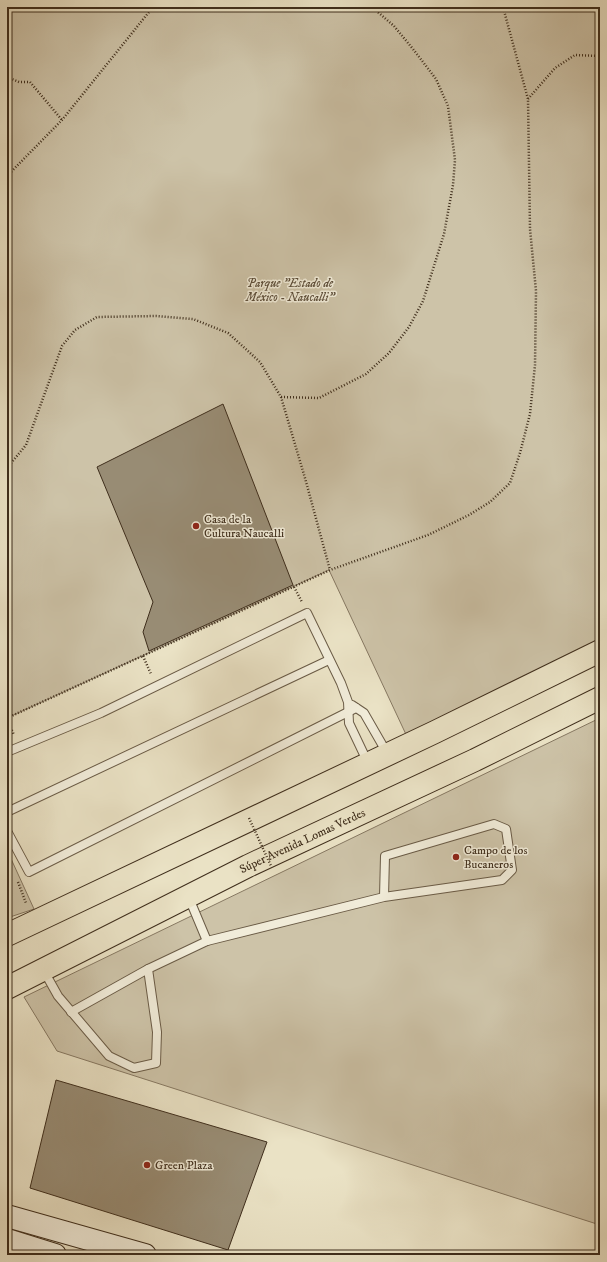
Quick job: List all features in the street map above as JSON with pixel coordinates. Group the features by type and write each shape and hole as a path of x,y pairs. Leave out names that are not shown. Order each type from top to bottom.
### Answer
{"main road":[{"path":"7,935 368,764 600,651"},
{"name":"Súper Avenida Lomas Verdes","path":"11,988 43,970 248,866 468,763 600,698"},
{"path":"7,927 34,922"},
{"path":"7,1216 145,1255"},
{"path":"7,1240 55,1255"}],"lane":[{"path":"7,752 101,712 307,613 341,683 348,702 349,723 368,764"},
{"path":"7,812 329,660"},
{"path":"348,702 364,714 388,754"},
{"path":"7,831 29,872 356,708"},
{"path":"71,1012 148,969 207,941 384,897 502,880 512,870 506,829 494,824 385,856 384,897"},
{"path":"188,897 207,941"},
{"path":"43,970 58,996 109,1056 134,1068 156,1063 157,1032 148,969"}],"path":[{"path":"7,176 62,120 153,7"},
{"path":"281,397 319,398 366,374 389,353 409,327 423,301 444,234 453,185 455,160 448,106 436,79 413,49 394,26 372,7"},
{"path":"7,718 330,570 428,535 469,515 490,502 510,483 520,453 530,414 535,365 536,291 530,229 528,99 503,7"},
{"path":"528,99 555,68 575,55 600,56"},
{"path":"7,77 19,82 30,82 62,120"},
{"path":"7,468 26,445 62,346 75,330 97,318 156,316 192,319 228,333 260,362 281,397 330,570"},
{"path":"143,656 157,686"},
{"path":"249,818 271,866"},
{"path":"16,877 34,922"}],"green space":[{"name":"Parque \"Estado de México - Naucalli\"","path":"7,7 600,7 600,651 410,743 329,570 7,718"},
{"name":"Campo de los Bucaneros","path":"600,718 600,1225 57,1051 24,997"},
{"path":"7,850 34,909 7,918"}],"building":[{"name":"Casa de la Cultura Naucalli","path":"223,404 293,585 149,651 143,632 153,602 97,467"},
{"name":"Green Plaza","path":"56,1080 267,1142 228,1250 30,1188"}],"place":[{"name":"Casa de la Cultura Naucalli","path":"196,526"},
{"name":"Campo de los Bucaneros","path":"456,857"},
{"name":"Green Plaza","path":"147,1165"}]}
